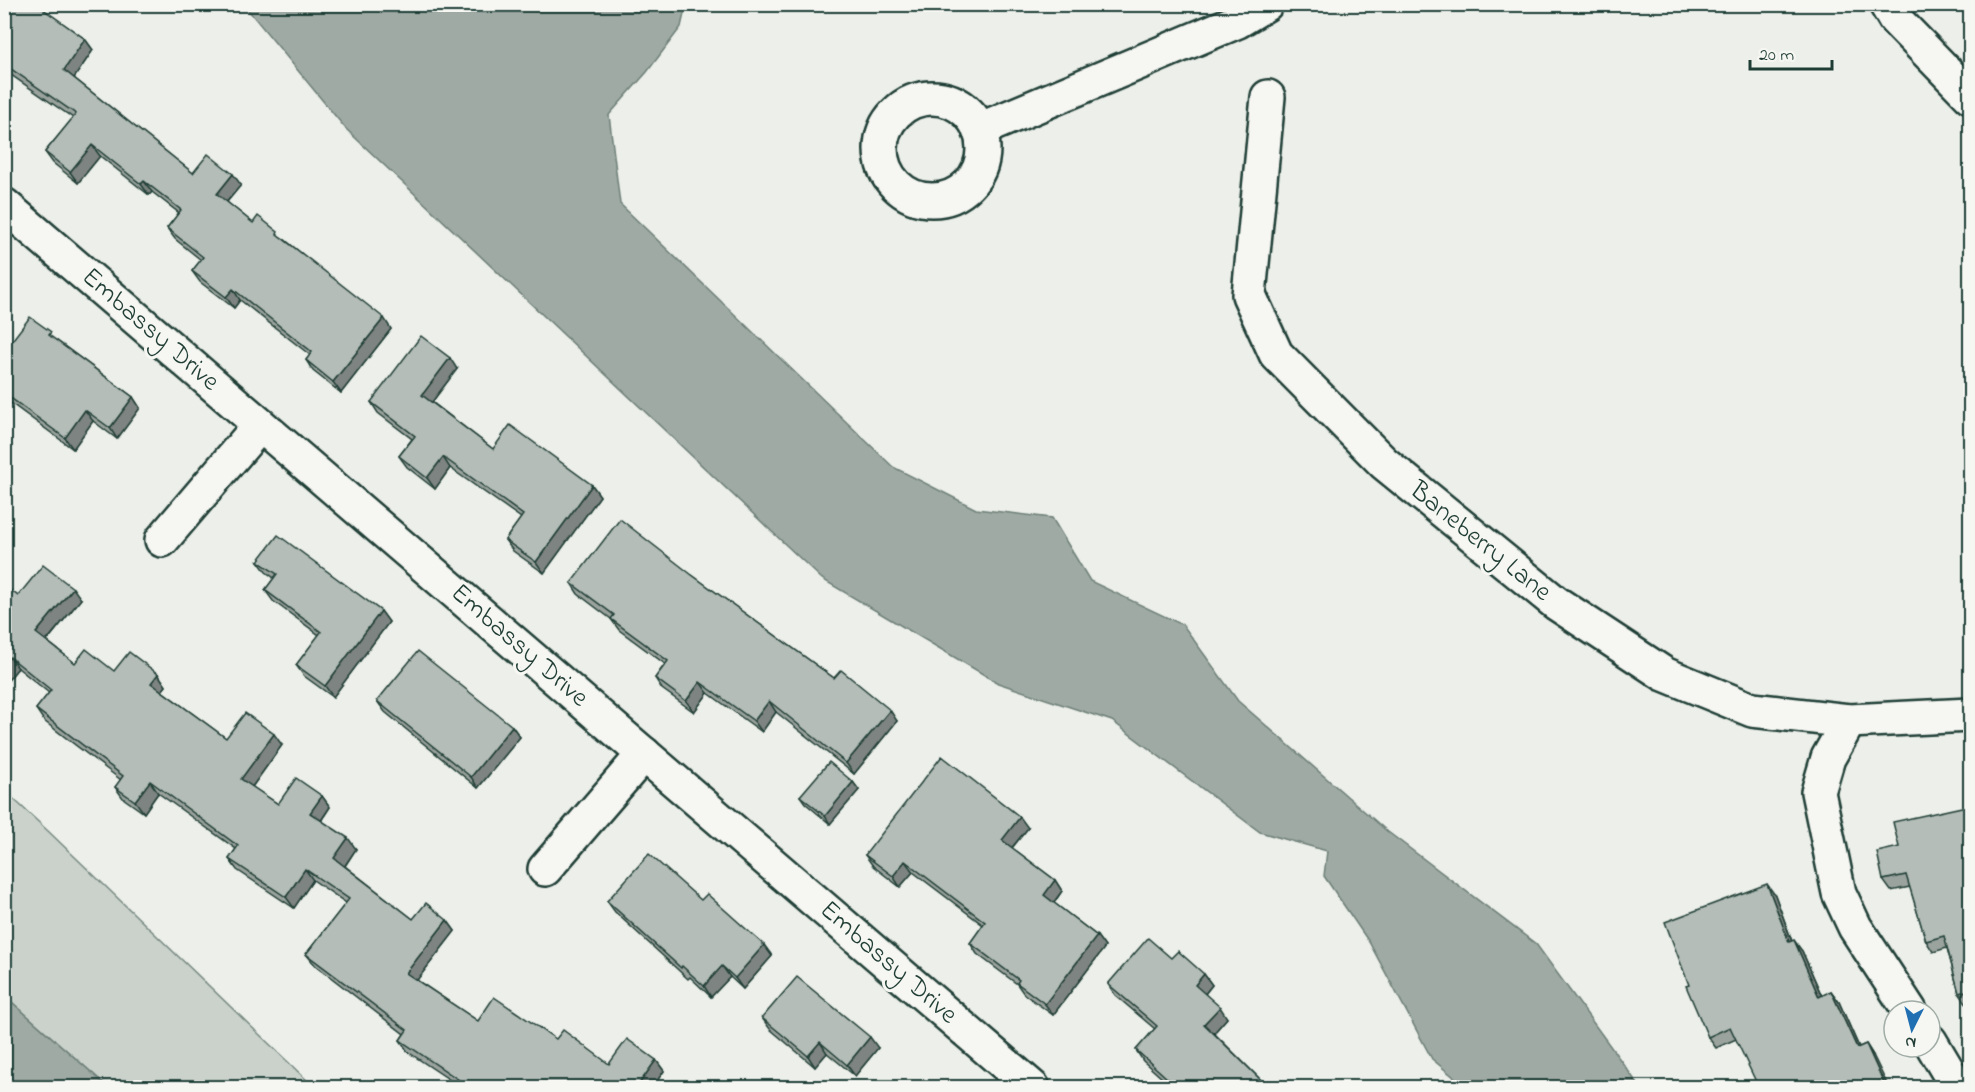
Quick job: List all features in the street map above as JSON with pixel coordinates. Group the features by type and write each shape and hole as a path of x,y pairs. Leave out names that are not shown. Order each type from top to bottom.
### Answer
{"street":[{"path":"980,130 1238,21 1266,4"},
{"path":"1886,4 1895,19 1971,96"},
{"name":"Baneberry Lane","path":"1268,98 1250,296 1276,354 1384,463 1556,603 1664,674 1752,710 1849,721 1971,715"},
{"name":"Embassy Drive","path":"4,205 1026,1085"},
{"path":"162,540 260,425"},
{"path":"1849,721 1828,758 1818,792 1820,804 1839,893 1855,927 1902,999"},
{"path":"545,869 644,754"},
{"path":"1941,1059 1958,1088"}],"shaded area":[{"path":"244,5 686,5 681,27 647,72 609,115 620,204 893,467 976,509 1052,518 1090,581 1183,625 1238,701 1388,832 1536,944 1640,1087 1466,1087 1432,1059 1369,942 1324,876 1327,851 1260,832 1112,721 998,683 822,579 346,129"},
{"path":"5,791 314,1087 108,1087 5,996"},
{"path":"5,996 108,1087 5,1087"}],"building":[{"path":"4,4 36,4 85,39 64,70 193,173 208,154 233,174 217,194 253,223 258,216 278,232 277,234 384,318 333,382 306,360 312,352 233,289 226,297 192,271 203,257 167,228 181,210 144,181 141,184 92,145 70,172 45,152 76,114 4,64"},
{"path":"30,317 51,332 49,335 133,397 110,428 85,410 65,438 4,393 4,351"},
{"path":"421,336 450,358 422,395 493,449 510,425 592,485 536,562 505,540 523,515 443,457 427,478 399,456 415,436 371,402"},
{"path":"620,519 692,575 834,678 841,670 890,710 846,763 769,701 754,721 700,682 686,701 655,678 668,661 611,619 614,615 571,583"},
{"path":"278,535 381,611 325,686 296,665 321,632 265,590 277,574 258,561"},
{"path":"43,565 73,588 36,633 75,663 86,649 114,671 129,652 158,674 151,683 226,738 245,713 274,734 241,779 278,804 296,778 322,796 310,813 348,838 334,858 413,919 426,903 447,920 406,973 478,1021 494,997 556,1039 563,1030 609,1064 627,1039 656,1060 636,1088 471,1088 400,1040 407,1030 306,954 349,899 305,869 286,897 229,859 238,846 150,781 135,801 115,787 123,776 36,709 51,690 10,657 4,663 4,585 18,596"},
{"path":"418,651 512,726 471,777 377,701"},
{"path":"942,756 1020,817 1002,840 1055,880 1044,895 1097,936 1045,1004 1017,983 1019,980 970,943 985,922 905,861 893,876 865,855"},
{"path":"829,762 853,782 825,816 800,796"},
{"path":"1971,805 1971,992 1970,990 1959,993 1944,936 1926,941 1906,875 1883,880 1877,852 1899,847 1893,822"},
{"path":"649,854 701,900 707,894 764,945 735,978 722,966 704,986 607,901"},
{"path":"1767,884 1789,942 1794,940 1819,997 1831,991 1857,1048 1866,1044 1886,1088 1759,1088 1730,1027 1708,1037 1686,986 1689,985 1665,922"},
{"path":"1148,938 1171,958 1178,951 1204,974 1195,985 1220,1007 1204,1024 1269,1088 1178,1088 1136,1050 1157,1026 1108,984"},
{"path":"797,977 870,1037 847,1065 820,1042 808,1056 762,1018"}]}
